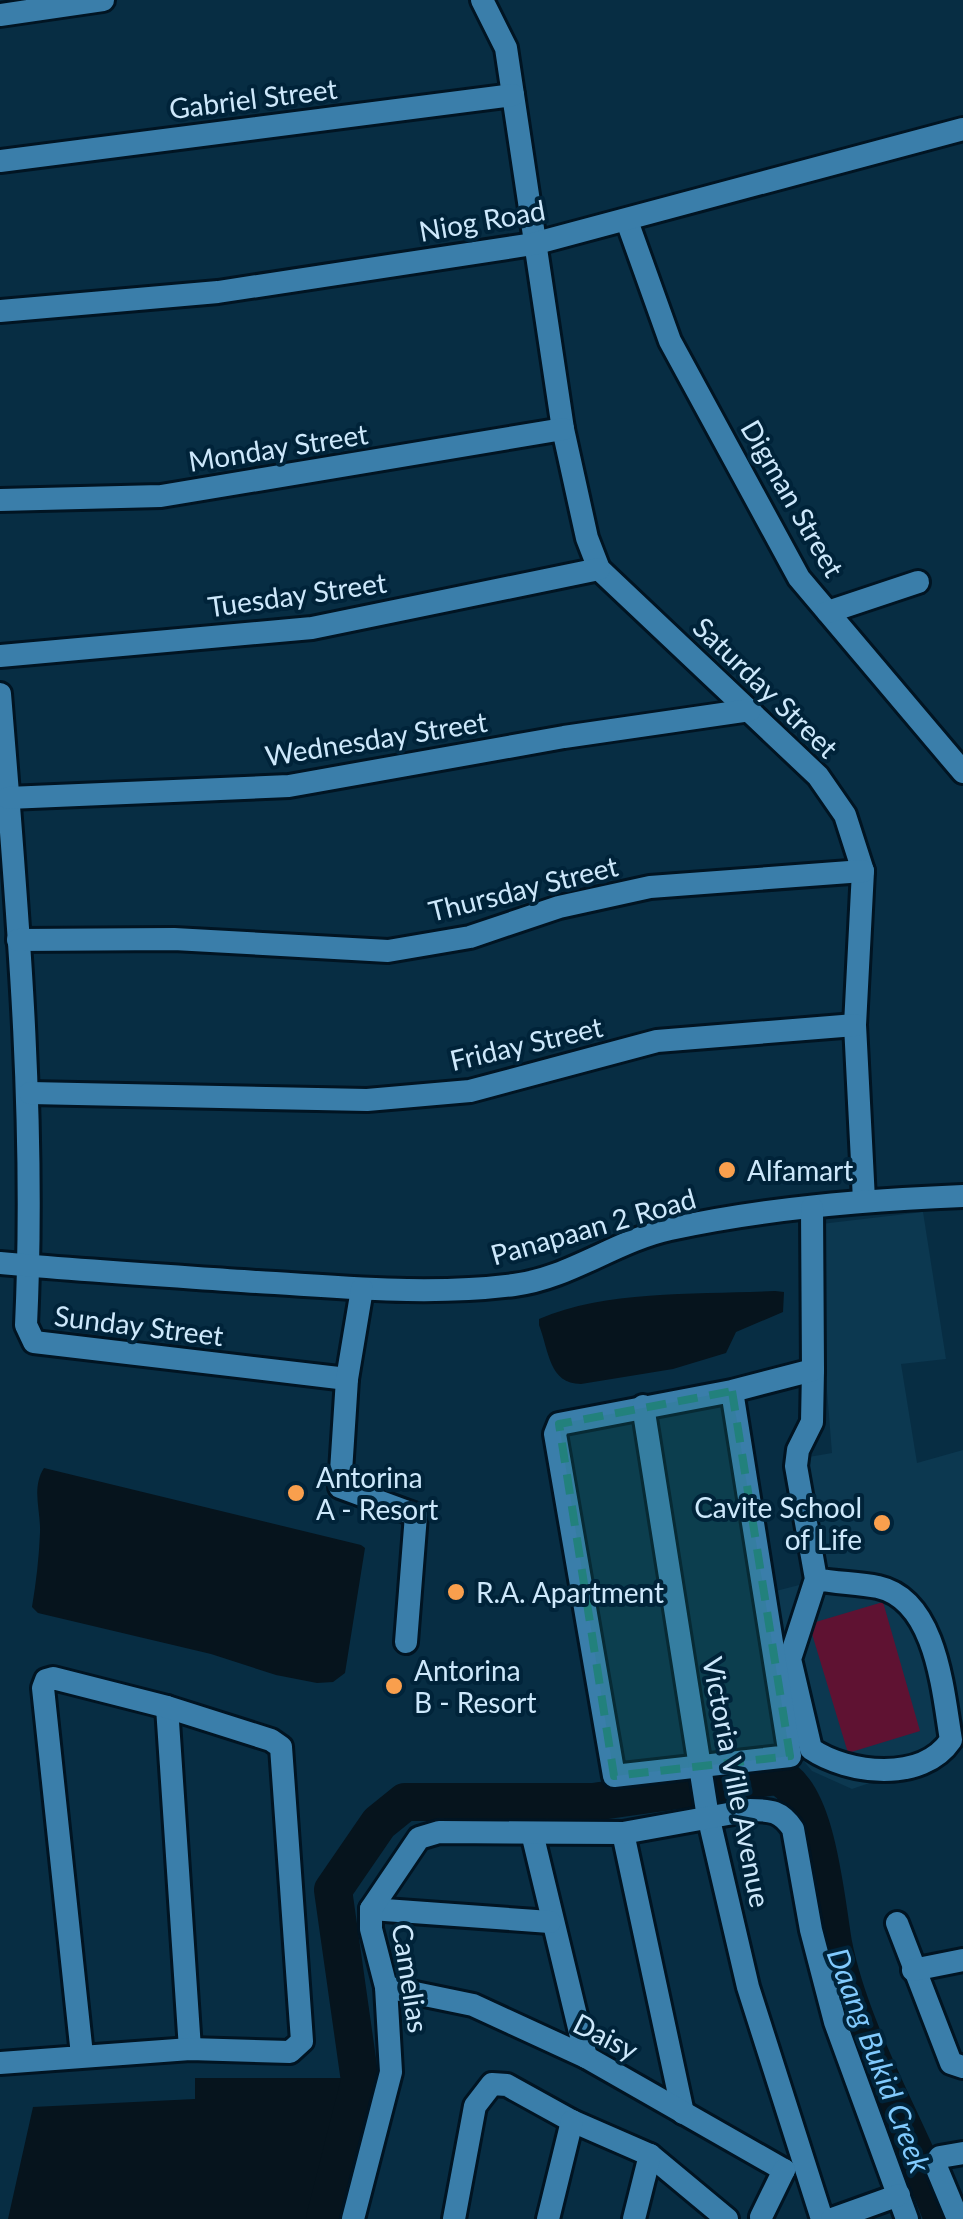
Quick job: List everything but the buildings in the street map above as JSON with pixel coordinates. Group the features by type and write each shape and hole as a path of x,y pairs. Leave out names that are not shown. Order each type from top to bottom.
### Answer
{"street":[{"path":"0,15 103,0"},
{"name":"Saturday Street","path":"482,0 506,48 563,429 587,538 599,569 818,776 845,815 863,871 856,1025 864,1200"},
{"name":"Gabriel Street","path":"0,161 513,95"},
{"name":"Niog Road","path":"0,311 218,292 534,244 963,129"},
{"name":"Digman Street","path":"627,221 670,341 799,578 953,740 963,772"},
{"name":"Monday Street","path":"0,500 160,496 563,429"},
{"name":"Tuesday Street","path":"0,656 312,628 599,569"},
{"path":"828,612 918,582"},
{"name":"Sunday Street","path":"0,694 30,1093 26,1325 34,1342 348,1380"},
{"name":"Wednesday Street","path":"8,798 289,786 564,737 750,710"},
{"name":"Thursday Street","path":"18,940 174,939 388,951 470,937 559,907 650,887 863,871"},
{"name":"Friday Street","path":"30,1093 366,1100 470,1091 657,1042 856,1025"},
{"name":"Panapaan 2 Road","path":"0,1263 362,1289 460,1290 519,1285 588,1263 620,1243 670,1229 864,1200 963,1196"},
{"path":"812,1208 812,1422 798,1450 796,1466 816,1579 790,1659 811,1749 832,1763 862,1772 893,1770 945,1749 951,1740 942,1689 933,1649 915,1612 882,1587 816,1579"},
{"path":"362,1289 348,1380 340,1488 416,1515 406,1642"},
{"path":"732,1391 790,1756 699,1772 614,1776 556,1434 566,1420 732,1391 813,1370"},
{"name":"Victoria Ville Avenue","path":"643,1406 699,1772 748,1987 807,2162 822,2219"},
{"path":"0,2062 190,2049 290,2052 302,2041 285,1760 281,1748 271,1740 167,1707 53,1678 46,1680 43,1688 82,2055"},
{"path":"167,1707 190,2049"},
{"path":"586,2057 550,1922 532,1833 623,1833 750,1810 771,1810 784,1816 793,1829 811,1930 835,2022 907,2219"},
{"name":"Camelias","path":"353,2219 391,2072 386,1987 371,1929 372,1909 418,1838 439,1832 532,1833"},
{"path":"623,1833 683,2113"},
{"path":"372,1909 550,1922"},
{"path":"897,1924 950,2063 963,2067"},
{"path":"913,1970 963,1960"},
{"name":"Daisy","path":"386,1987 473,2005 586,2057 784,2170"},
{"path":"454,2219 474,2106 492,2084 507,2085 572,2121 650,2155 728,2219"},
{"path":"548,2219 572,2121"},
{"path":"958,2219 935,2164 940,2157 963,2153"},
{"path":"634,2219 650,2155"},
{"path":"760,2218 784,2170 807,2162"},
{"path":"832,2219 899,2195"}],"highlighted area":[{"path":"732,1391 790,1756 614,1776 559,1424"}],"shaded area":[{"name":"Cavite School of Life","path":"923,1212 946,1359 901,1364 917,1463 963,1450 963,1719 954,1754 852,1789 812,1771 792,1747 768,1593 811,1582 791,1460 832,1453 817,1265 821,1224"},
{"path":"784,1292 783,1312 736,1332 726,1353 673,1369 581,1384 570,1383 556,1372 539,1325 539,1319 566,1309 625,1298"},
{"path":"44,1468 361,1545 365,1548 345,1673 333,1682 317,1683 276,1675 211,1654 38,1613 32,1607 40,1533 37,1492"},
{"path":"883,1602 920,1731 848,1753 809,1624"},
{"path":"195,2078 358,2078 316,2219 8,2219 33,2107 195,2099"}],"waterway":[{"name":"Daang Bukid Creek","path":"325,2219 360,2081 333,1890 379,1823 405,1802 593,1802 776,1776 790,1785 810,1824 833,1943 853,2013 943,2219"}],"place":[{"name":"Alfamart","path":"727,1170"},
{"name":"Antorina A - Resort","path":"296,1493"},
{"name":"Cavite School of Life","path":"882,1523"},
{"name":"R.A. Apartment","path":"456,1592"},
{"name":"Antorina B - Resort","path":"394,1686"}]}
